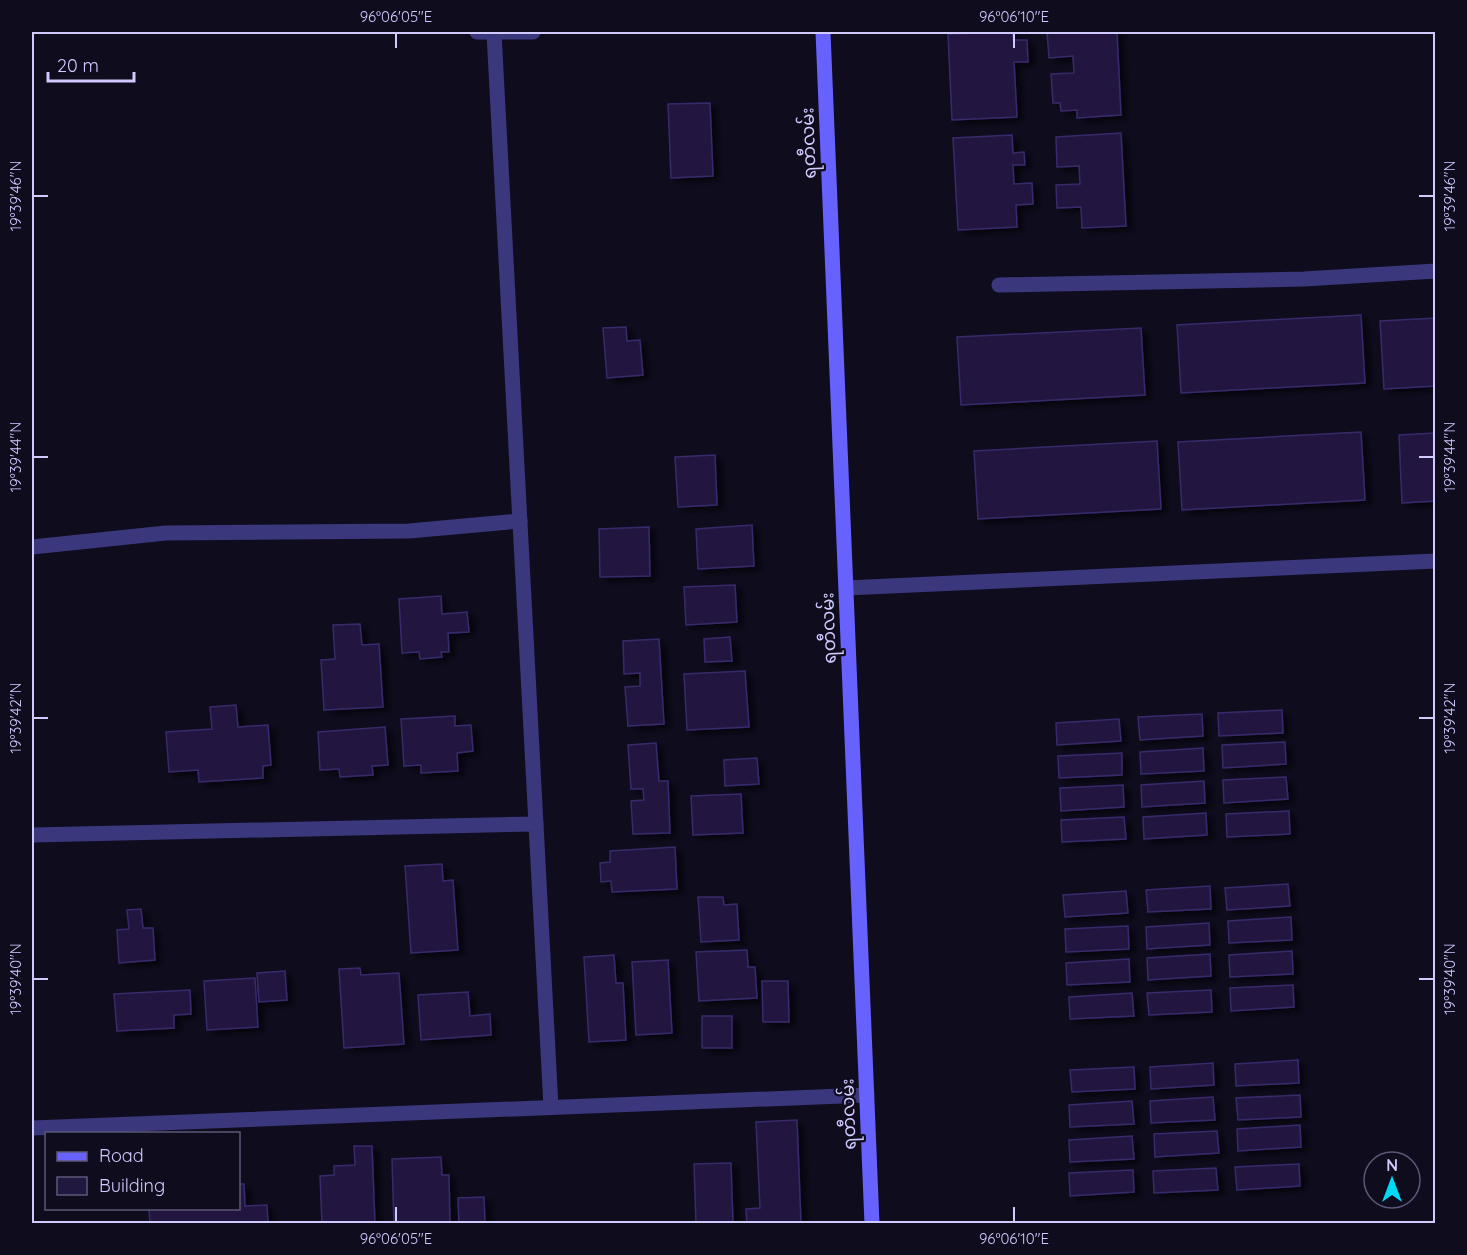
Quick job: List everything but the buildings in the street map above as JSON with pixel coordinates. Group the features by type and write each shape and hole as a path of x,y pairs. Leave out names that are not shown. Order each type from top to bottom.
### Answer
{"street":[{"path":"477,32 533,32"},
{"name":"ရတီလမ်း","path":"823,32 872,1224"},
{"path":"494,33 550,1107"},
{"path":"999,285 1304,279 1436,271"},
{"path":"32,547 166,533 410,531 520,521"},
{"path":"846,588 1436,561"},
{"path":"32,835 536,824"},
{"path":"32,1128 867,1095"}]}
